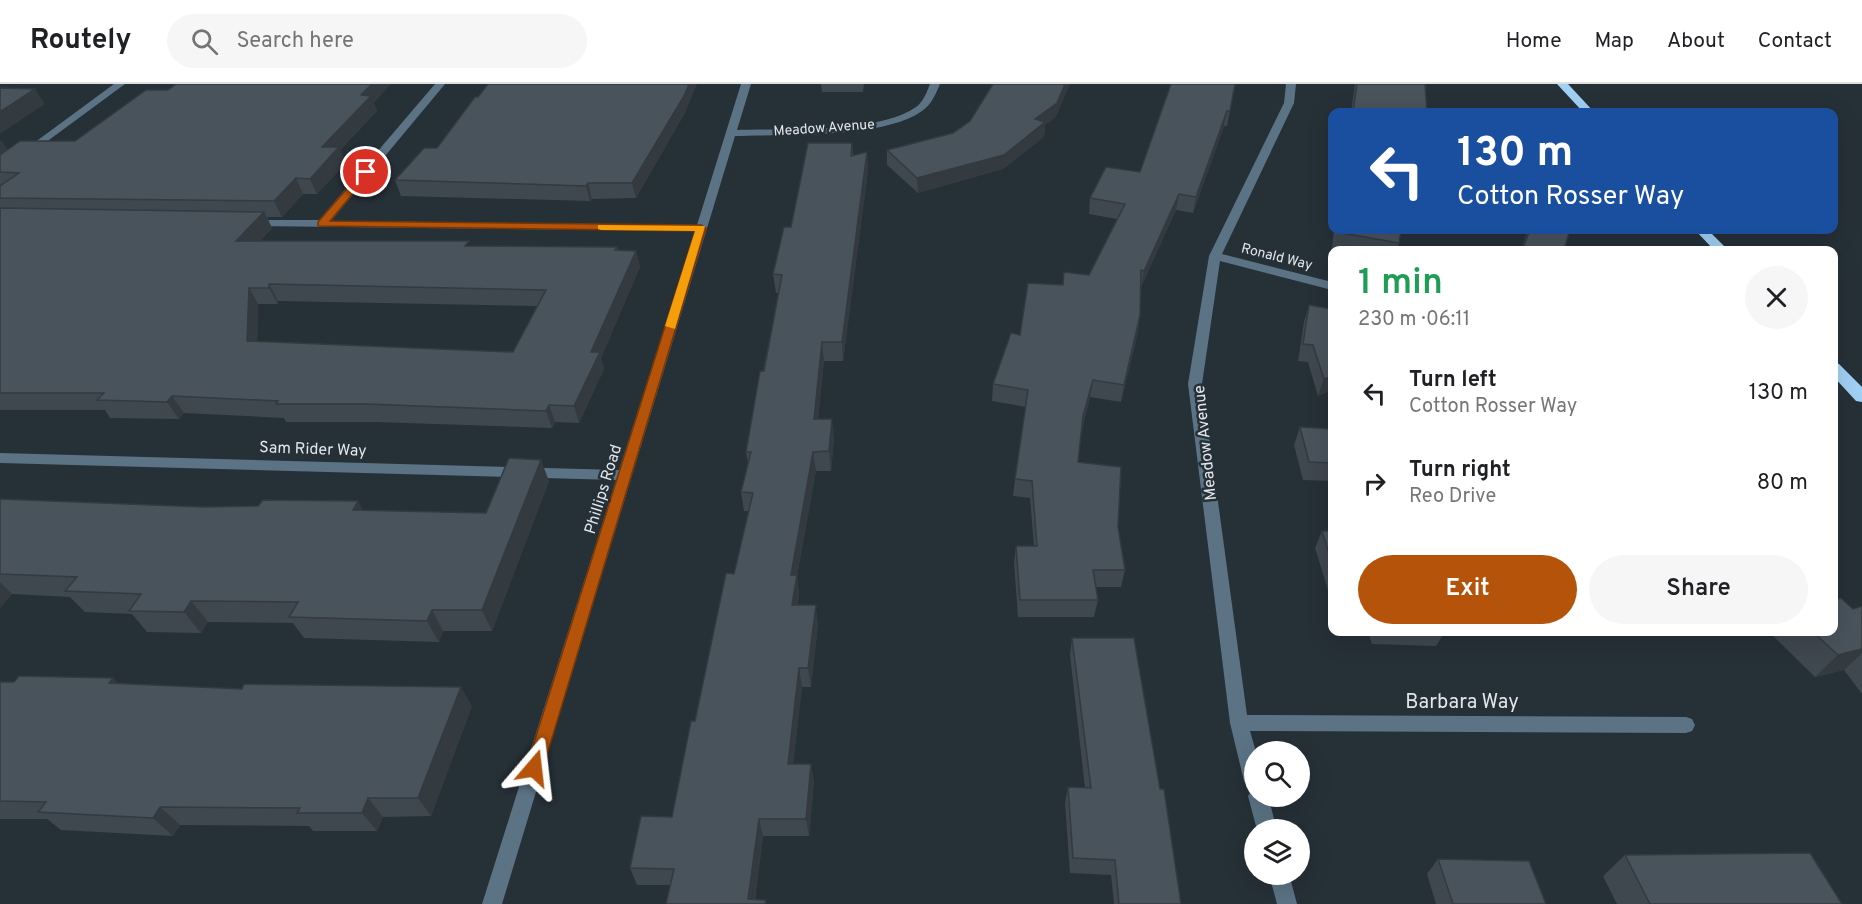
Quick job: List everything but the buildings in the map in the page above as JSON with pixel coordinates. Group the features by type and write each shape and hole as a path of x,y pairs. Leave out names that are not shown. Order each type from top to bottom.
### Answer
{"highway":[{"path":"1562,84 1585,108"},
{"path":"1705,234 1717,246"},
{"path":"1838,372 1862,397"}],"street":[{"path":"0,173 120,84"},
{"path":"322,224 440,84"},
{"name":"Phillips Road","path":"492,904 746,84"},
{"name":"Meadow Avenue","path":"731,133 867,126 894,120 920,109 935,84"},
{"name":"Meadow Avenue","path":"1244,742 1239,723 1195,384 1215,256 1289,103 1291,84"},
{"path":"10,150 31,150"},
{"path":"238,223 701,228"},
{"name":"Ronald Way","path":"1215,256 1328,285"},
{"name":"Sam Rider Way","path":"0,458 625,475"},
{"name":"Barbara Way","path":"1239,723 1686,725"},
{"path":"1282,885 1287,904"}],"slow traffic":[{"path":"601,227 701,228 671,326"}],"route":[{"path":"366,172 322,224 701,228 534,768"}]}
